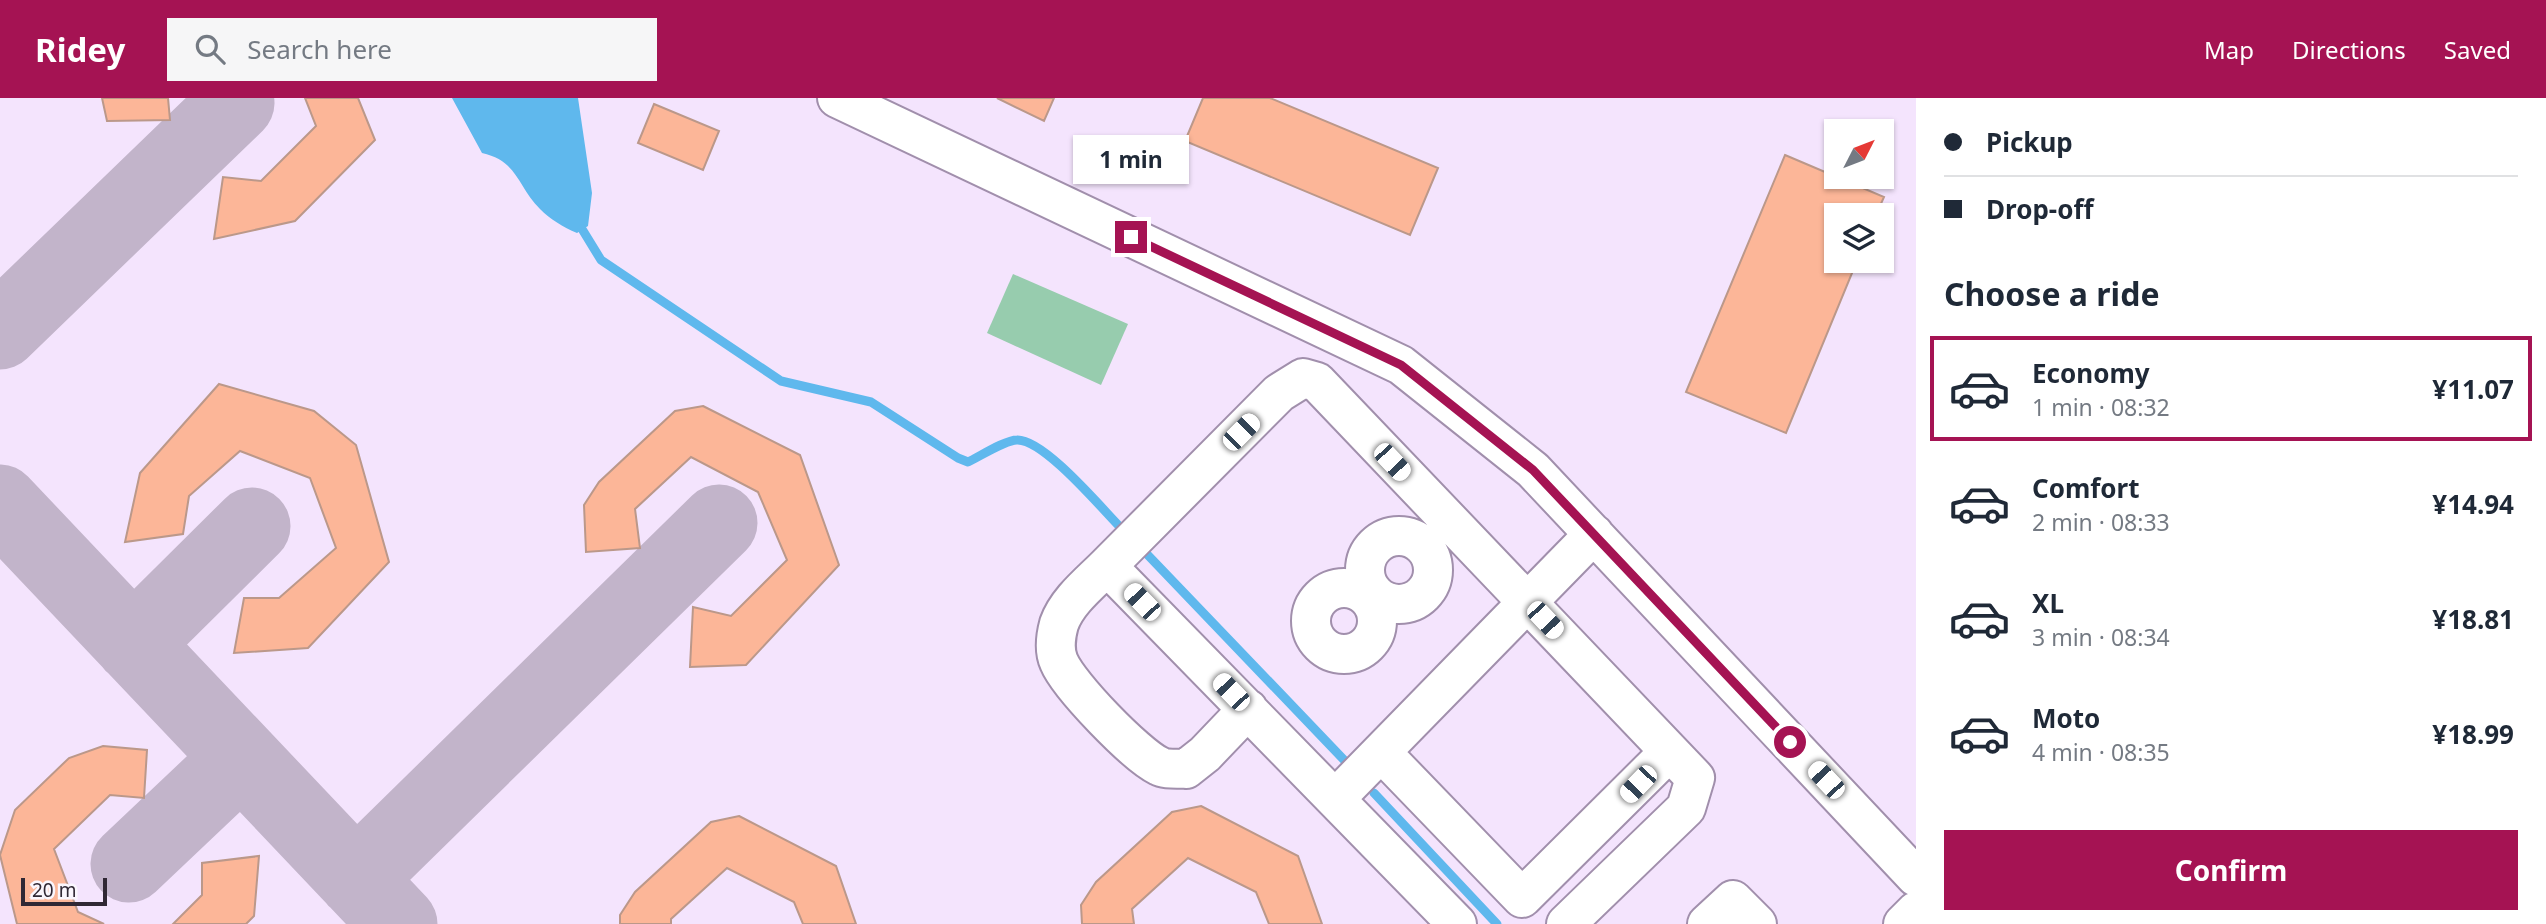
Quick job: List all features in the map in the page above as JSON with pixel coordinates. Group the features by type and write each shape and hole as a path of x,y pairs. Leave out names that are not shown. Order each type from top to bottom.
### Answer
{"street":[{"path":"836,98 1401,365 1533,470 1916,877"},
{"path":"1248,709 1205,754 1186,769 1161,767 1141,754 1073,687 1058,660 1056,644 1060,623 1071,602 1279,393 1303,378 1317,382 1437,535 1528,602 1695,778 1686,808 1566,924"},
{"path":"1336,798 1594,534"},
{"path":"1371,596 1366,562 1377,544 1386,538 1437,535"},
{"path":"1107,566 1457,924"},
{"path":"1381,752 1534,911 1670,752"},
{"path":"1707,924 1733,900 1757,924"},
{"path":"1903,924 1916,911"}],"green space":[{"path":"1013,274 1128,324 1101,385 987,333"}],"water":[{"path":"452,98 578,98 592,193 588,226 577,233 540,209 510,168 494,157 482,153"}],"building":[{"path":"102,98 168,98 170,120 107,121"},
{"path":"305,98 358,98 375,140 295,221 214,239 223,177 261,181 316,126"},
{"path":"997,98 1054,98 1044,121"},
{"path":"1203,98 1270,98 1438,168 1410,235 1185,141"},
{"path":"654,104 719,131 703,170 638,143"},
{"path":"1785,155 1824,172 1824,189 1865,189 1884,197 1881,203 1824,203 1824,273 1852,273 1786,433 1686,392"},
{"path":"219,384 314,411 356,445 389,562 308,648 234,653 244,598 279,598 336,548 310,478 240,451 189,496 183,534 125,542 140,473"},
{"path":"703,406 800,455 839,565 746,665 690,667 693,607 731,616 787,560 758,492 691,457 635,509 640,548 586,552 584,505 599,482 675,411"},
{"path":"103,746 147,750 144,798 110,795 54,849 78,912 104,924 17,924 0,855 15,810 69,758"},
{"path":"1201,806 1298,856 1322,924 1269,924 1256,892 1188,858 1132,909 1134,924 1082,924 1081,905 1096,882 1172,812"},
{"path":"739,816 836,866 856,924 803,924 794,902 727,868 671,919 671,924 620,924 620,915 635,892 711,822"},
{"path":"259,856 254,916 246,924 173,924 202,895 202,863"}],"waterway":[{"path":"582,229 601,260 781,381 871,402 968,462 1012,441 1028,443 1057,462 1122,529"},
{"path":"1143,550 1347,763"},
{"path":"1374,793 1497,924"}],"taxiway":[{"path":"0,331 236,103"},
{"path":"0,503 399,924"},
{"path":"356,879 719,523"},
{"path":"133,644 252,526"},
{"path":"129,864 241,758"}],"route":[{"path":"1131,237 1401,365 1533,470 1790,742"}]}
